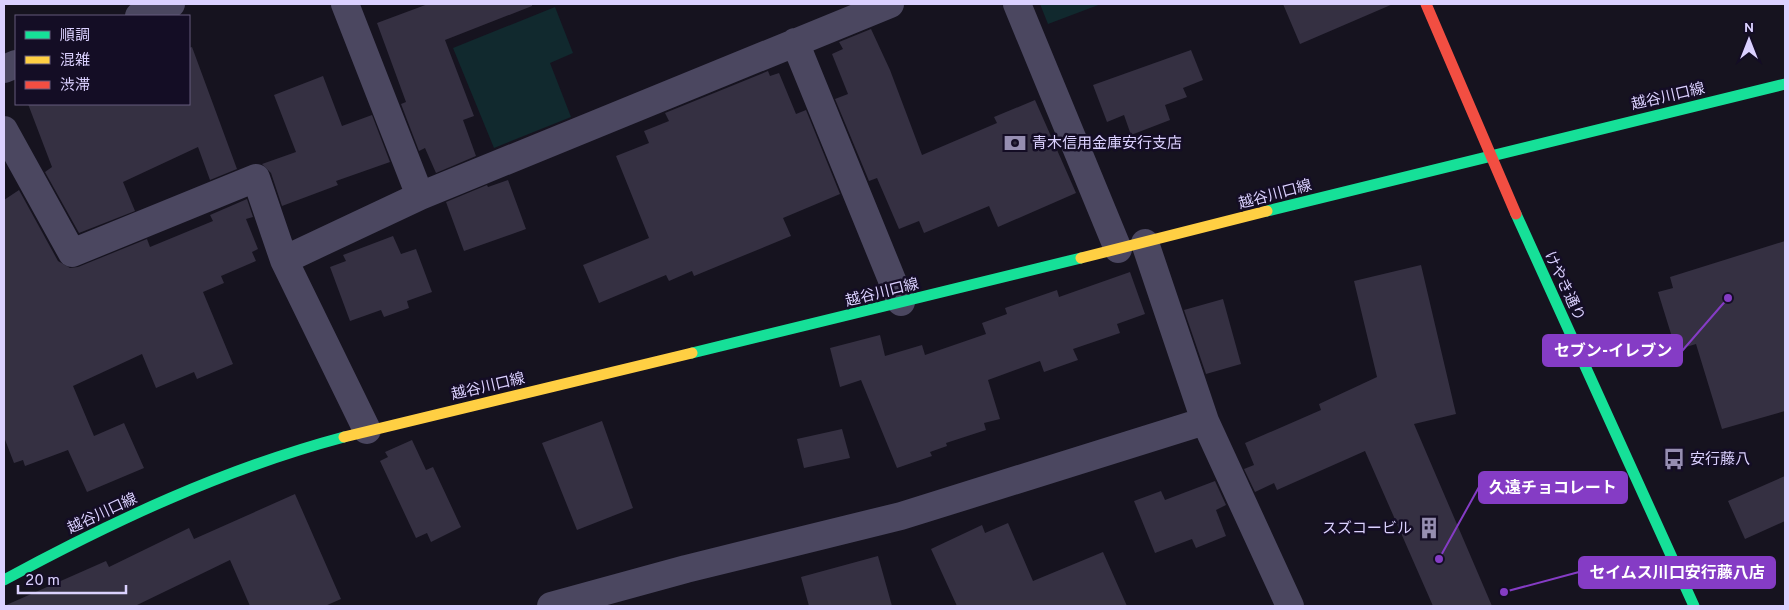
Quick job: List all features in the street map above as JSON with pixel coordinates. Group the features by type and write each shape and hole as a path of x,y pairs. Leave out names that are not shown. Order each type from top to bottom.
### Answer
{"main road":[{"name":"けやき通り","path":"1426,4 1488,154 1694,606"},
{"name":"越谷川口線","path":"4,580 86,535 183,493 272,458 367,430 1145,243 1488,154 1785,84"}],"street":[{"path":"142,15 171,4"},
{"path":"345,4 420,196"},
{"path":"284,260 420,196 890,4"},
{"path":"1017,4 1118,249"},
{"path":"795,42 901,302"},
{"path":"4,130 72,253 256,178 284,260 367,430"},
{"path":"1145,243 1205,421 1290,606"},
{"path":"568,604 686,569 901,516 1205,421"}],"green space":[{"path":"1040,4 1101,4 1048,24"},
{"path":"555,7 573,53 550,63 571,117 494,148 453,48"}],"building":[{"path":"428,4 532,4 532,6 445,40 474,116 463,120 476,156 436,173 425,148 419,151 401,104 406,102 377,23"},
{"path":"1283,4 1393,4 1300,44"},
{"path":"871,29 890,70 922,155 997,123 994,117 1035,100 1076,193 998,227 989,206 924,233 919,221 899,229 877,178 869,181 835,99 848,94 832,54 843,49 839,42"},
{"path":"192,47 237,169 210,180 198,147 123,182 135,211 79,233 45,172 52,167 28,105 190,105 190,48"},
{"path":"1191,50 1203,80 1183,88 1187,97 1165,105 1170,120 1131,135 1124,115 1107,122 1093,85"},
{"path":"768,71 770,76 779,73 796,114 806,110 840,194 783,218 791,236 694,276 692,271 669,281 666,275 599,303 583,265 649,238 616,156 649,143 644,131 669,121 665,113"},
{"path":"323,76 342,126 372,115 390,162 336,181 338,185 282,206 271,173 262,164 296,152 274,95"},
{"path":"508,180 526,229 464,251 446,202 487,185 488,187"},
{"path":"19,190 58,261 70,268 78,267 147,239 150,247 213,221 210,215 247,199 253,217 246,219 258,249 252,252 256,261 221,276 224,283 203,292 233,364 197,379 194,372 156,388 142,354 73,386 94,436 124,423 144,468 87,492 68,450 25,466 23,460 14,463 4,437 4,200"},
{"path":"393,236 401,254 416,249 432,292 407,301 409,308 384,317 381,310 350,321 330,267 346,261 343,255"},
{"path":"1785,241 1785,411 1722,429 1696,344 1676,350 1658,292 1673,288 1670,277"},
{"path":"1421,265 1456,414 1414,424 1492,606 1433,606 1365,451 1277,490 1274,483 1255,492 1244,469 1254,465 1245,443 1321,410 1319,404 1377,377 1354,281"},
{"path":"1130,272 1145,314 1117,324 1120,333 1073,349 1078,360 1044,372 1040,361 988,380 1000,419 984,423 986,430 946,443 947,446 930,452 932,456 897,468 861,380 840,387 830,348 880,335 885,356 922,345 925,355 986,334 982,323 1007,314 1005,308 1057,290 1059,297"},
{"path":"1223,299 1241,364 1206,374 1184,310"},
{"path":"602,421 633,508 577,530 542,443"},
{"path":"842,429 850,458 804,468 797,439"},
{"path":"412,440 426,470 433,467 461,527 431,542 427,533 416,538 380,461 388,457 385,452"},
{"path":"1785,476 1785,521 1745,539 1728,501"},
{"path":"1215,481 1226,505 1216,510 1226,536 1196,548 1192,539 1155,553 1134,501 1161,491 1165,500"},
{"path":"295,494 341,599 325,606 250,606 230,560 135,606 4,606 106,561 109,567 189,528 194,539"},
{"path":"1008,523 1033,581 1103,552 1127,606 957,606 931,549 982,525 985,533"},
{"path":"878,556 892,606 809,606 801,577"}],"traffic: fast":[{"path":"1267,211 1785,84"},
{"path":"1516,214 1694,606"},
{"path":"692,353 1081,258"},
{"path":"4,580 86,537 170,498 256,465 344,437"}],"traffic: slow":[{"path":"1081,258 1267,211"},
{"path":"344,437 692,353"}],"traffic: jam":[{"path":"1426,4 1516,214"}],"place":[{"name":"青木信用金庫安行支店","path":"1015,143"},
{"name":"セブン-イレブン","path":"1728,298"},
{"name":"安行藤八","path":"1674,459"},
{"name":"スズコービル","path":"1429,528"},
{"name":"久遠チョコレート","path":"1439,559"},
{"name":"セイムス川口安行藤八店","path":"1504,592"}]}
